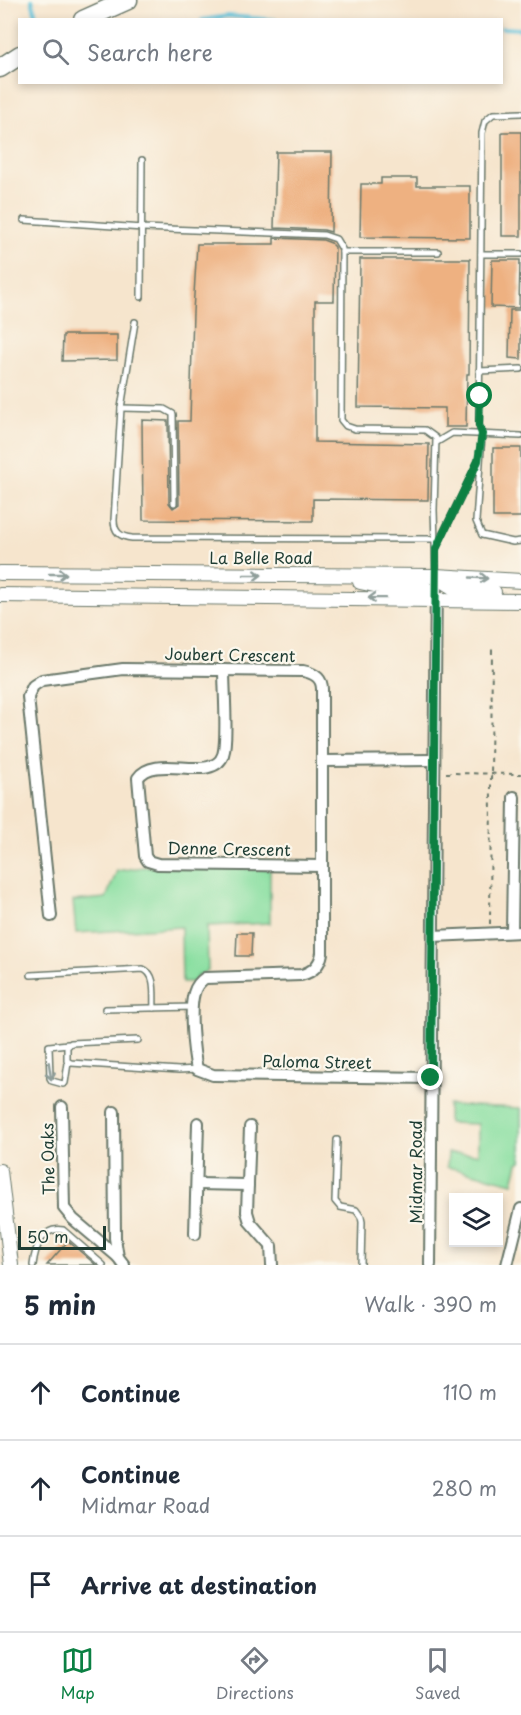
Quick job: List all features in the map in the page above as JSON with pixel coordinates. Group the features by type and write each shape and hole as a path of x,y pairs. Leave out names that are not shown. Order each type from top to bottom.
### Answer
{"highway":[{"path":"88,18 128,0"},
{"path":"0,68 18,56"}],"main road":[{"name":"La Belle Road","path":"0,573 436,576 521,581"},
{"path":"338,576 380,586 420,586 428,590 436,599"},
{"path":"436,576 454,588 505,592 521,599"},
{"path":"0,595 521,599"},
{"path":"0,1171 10,1265"}],"street":[{"name":"Midmar Road","path":"430,1265 436,576"},
{"name":"Joubert Crescent","path":"51,916 28,697 30,690 42,680 123,669 303,671 318,677 322,684 322,866 321,953 317,966 301,975 205,978 199,982 193,995 193,1007"},
{"name":"Denne Crescent","path":"224,670 224,748 219,762 210,767 153,768 142,772 138,778 145,856 148,861 158,864 322,866"},
{"path":"322,760 434,760"},
{"path":"433,936 517,932 514,797"},
{"path":"193,1007 193,1051 200,1071"},
{"name":"Paloma Street","path":"200,1071 218,1075 431,1078"},
{"name":"The Oaks","path":"62,1107 64,1208 73,1219 121,1261"},
{"name":"The Oaks","path":"114,1112 115,1238 121,1261"},
{"path":"195,1234 198,1123"},
{"path":"250,1127 249,1218 270,1243 272,1265"},
{"path":"197,1184 248,1185"},
{"path":"507,1265 521,1209"}],"lane":[{"path":"521,113 493,114 485,122 482,134 479,371 479,425 482,434 478,461 476,520 482,535 521,541"},
{"path":"141,297 142,160"},
{"path":"24,220 328,236 340,243 342,252 341,420 346,426 356,429 425,430 434,435 437,442 434,510 436,576"},
{"path":"342,252 438,252"},
{"path":"481,254 521,254"},
{"path":"135,322 122,408 114,520 115,530 124,537 435,539"},
{"path":"479,371 521,369"},
{"path":"122,408 165,409 173,414 174,503"},
{"path":"437,442 452,434 521,436"},
{"path":"436,549 478,461"},
{"path":"31,975 148,970 153,977 154,1008"},
{"path":"105,1009 193,1007"},
{"path":"68,1044 68,1063 63,1084 52,1081 50,1078 49,1046 93,1041 138,1040"},
{"path":"68,1063 200,1071"},
{"path":"337,1140 335,1202 340,1207 356,1210 361,1217 361,1265"},
{"path":"33,1265 38,1243 48,1231 55,1228 66,1231 103,1265"}],"path":[{"path":"490,933 492,645"},
{"path":"434,773 521,774"}],"green space":[{"path":"150,866 270,869 270,923 207,926 208,971 199,975 193,982 182,982 181,927 76,933 73,901 106,898 117,871"},
{"path":"448,1105 521,1108 521,1161 518,1163 513,1183 447,1167 448,1153 478,1154 478,1124 448,1123"}],"building":[{"path":"502,132 521,132 521,236 502,236"},
{"path":"276,152 332,152 331,232 274,228"},
{"path":"381,178 417,178 417,186 470,186 470,238 360,237 361,184 381,184"},
{"path":"274,238 323,240 335,247 334,301 315,301 315,442 429,444 428,500 313,499 313,521 143,520 142,420 168,421 169,503 173,508 179,504 178,421 190,421 197,244 274,244"},
{"path":"360,259 470,259 466,427 445,427 445,408 358,407"},
{"path":"492,260 520,260 519,308 491,307"},
{"path":"510,310 521,310 521,359 509,358"},
{"path":"63,335 117,335 117,360 62,361"},
{"path":"493,448 521,448 521,517 493,517"},
{"path":"237,933 252,933 251,956 236,956"},
{"path":"68,1241 96,1265 47,1265"}],"waterway":[{"path":"32,0 36,18"},
{"path":"215,18 228,16 252,18"},
{"path":"503,28 521,29"}],"route":[{"path":"431,1078 436,549 478,461 482,434 479,425 480,396"}]}
